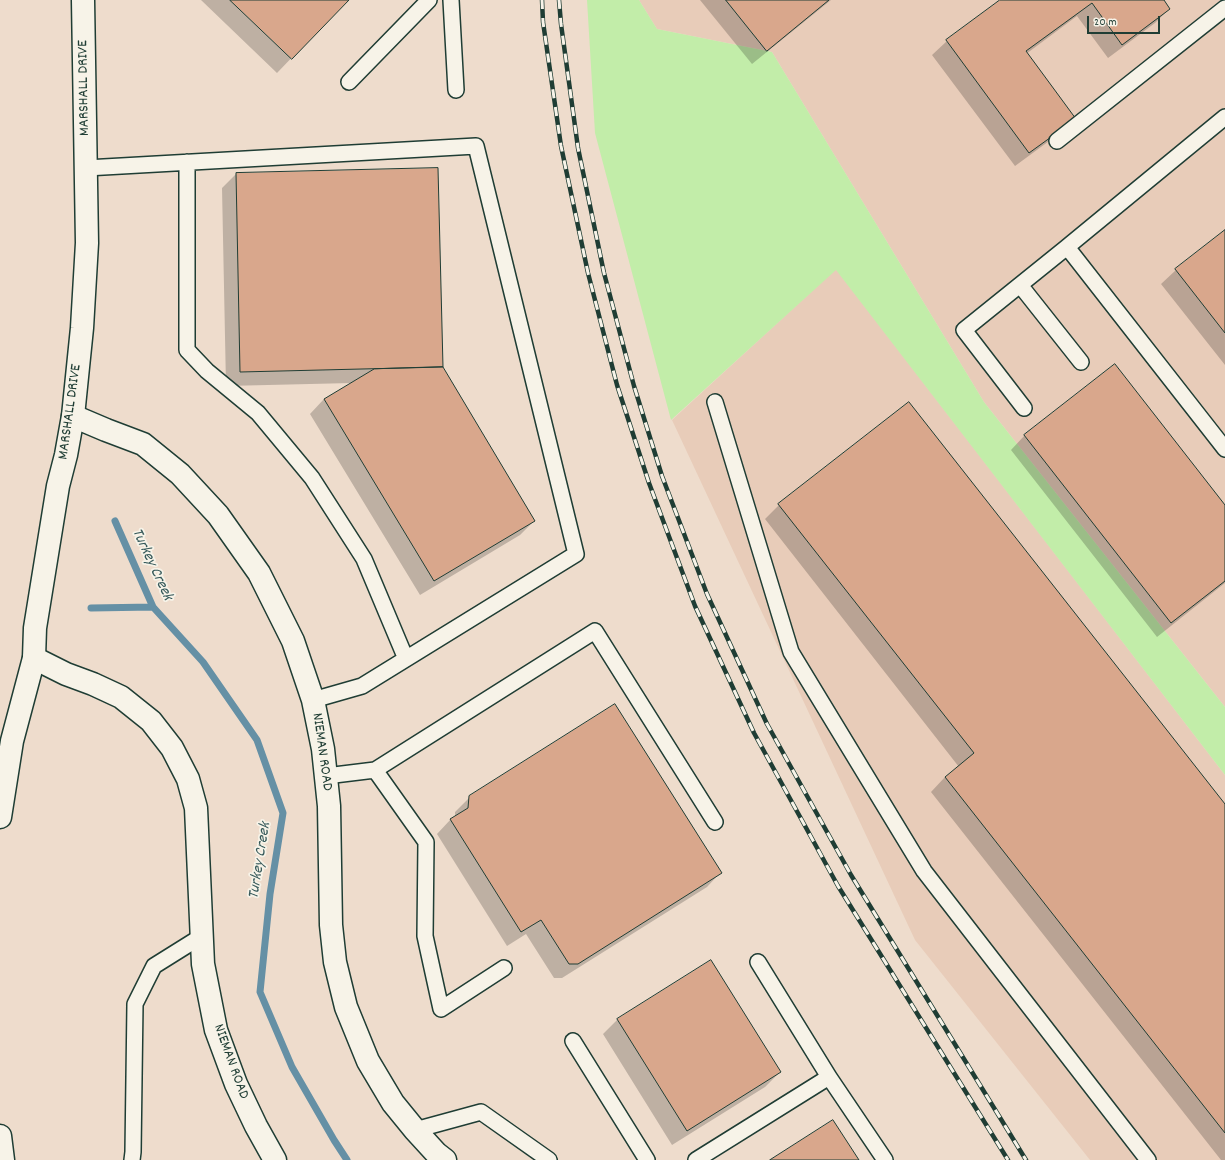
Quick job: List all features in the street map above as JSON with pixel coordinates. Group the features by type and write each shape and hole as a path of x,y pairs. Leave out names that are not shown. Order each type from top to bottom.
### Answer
{"street":[{"name":"MARSHALL DRIVE","path":"0,817 12,741 34,658 35,628 58,486 66,455 73,416 82,328 87,243 84,0"},
{"name":"NIEMAN ROAD","path":"73,416 143,444 180,474 218,515 259,573 293,640 313,700 323,750 329,806 331,924 335,962 346,1008 368,1060 393,1103 414,1130 436,1153 445,1160"},
{"name":"NIEMAN ROAD","path":"34,658 66,674 121,697 151,721 172,748 188,779 196,808 203,964 216,1030 236,1084 275,1160"},
{"path":"0,1136 3,1160"}],"lane":[{"path":"349,82 429,0"},
{"path":"451,0 456,90"},
{"path":"1057,140 1225,8"},
{"path":"1024,408 964,330 1225,117"},
{"path":"86,168 476,146 576,554 362,686 313,700"},
{"path":"187,162 187,350 207,371 258,413 312,478 364,559 406,659"},
{"path":"1067,247 1225,449"},
{"path":"1020,285 1081,362"},
{"path":"715,402 791,652 924,871 1148,1160"},
{"path":"326,776 375,770 595,631 715,822"},
{"path":"375,770 426,842 425,936 441,1008 504,968"},
{"path":"132,1160 134,1152 135,1004 154,966 202,936"},
{"path":"758,962 829,1077 884,1160"},
{"path":"573,1041 647,1160"},
{"path":"696,1160 829,1077"},
{"path":"414,1130 481,1112 549,1160"}],"shaded area":[{"path":"639,0 1225,0 1225,707 984,402 772,52 657,29"},
{"path":"836,269 1225,775 1225,1160 1090,1160 915,940 672,420"}],"green space":[{"path":"587,0 639,0 657,29 772,52 984,402 1225,707 1225,775 836,270 671,420 595,133"}],"building":[{"path":"230,0 349,0 292,59"},
{"path":"726,0 829,0 767,51"},
{"path":"1000,0 1164,0 1170,9 1122,45 1092,3 1026,51 1076,119 1029,153 946,40"},
{"path":"438,168 443,367 240,372 236,173"},
{"path":"1225,230 1225,333 1175,269"},
{"path":"1115,364 1225,505 1225,581 1171,623 1024,435"},
{"path":"443,367 535,521 434,581 324,399 374,369"},
{"path":"909,402 1225,804 1225,1133 945,777 974,753 778,504"},
{"path":"615,704 722,873 578,964 569,964 541,920 521,932 450,819 468,808 469,796"},
{"path":"711,960 781,1072 687,1131 617,1019"},
{"path":"833,1120 859,1160 770,1160"}],"waterway":[{"name":"Turkey Creek","path":"115,521 153,607 203,662 257,740 283,813 270,894 260,992 292,1067 347,1160"},
{"path":"91,608 153,607"}],"railway":[{"path":"542,0 543,22 561,146 588,273 617,385 649,483 695,606 754,733 838,886 1008,1160"},
{"path":"559,0 578,148 604,273 634,386 662,476 707,594 767,724 851,875 1026,1160"}]}
